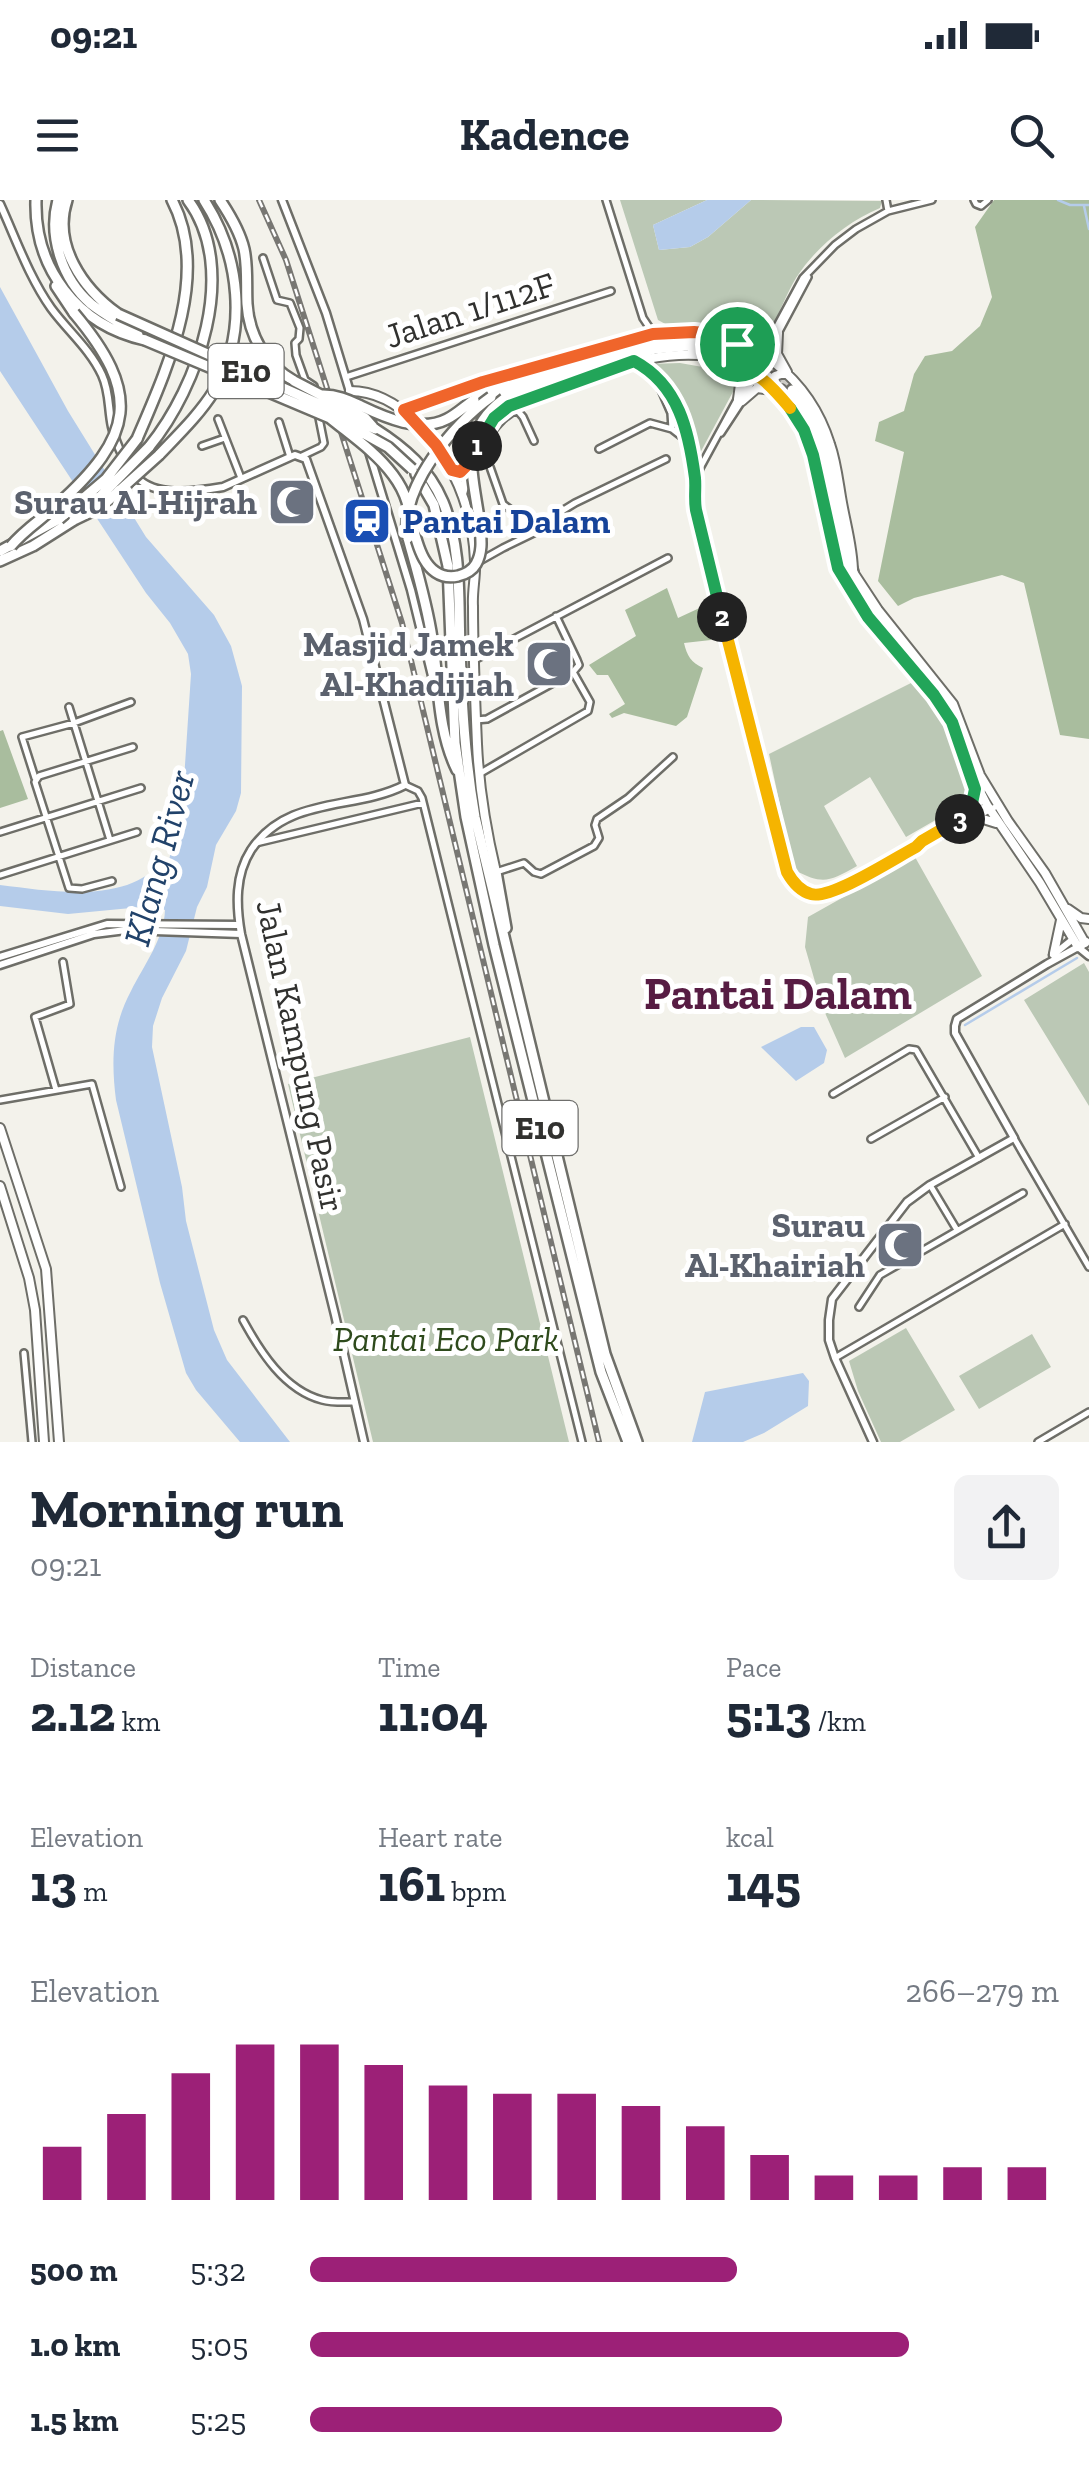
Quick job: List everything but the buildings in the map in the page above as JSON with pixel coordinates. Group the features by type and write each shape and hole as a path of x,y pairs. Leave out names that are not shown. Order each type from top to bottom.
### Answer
{"highway":[{"name":"E10","path":"36,200 38,236 50,271 79,306 375,430 396,442 434,485 443,502 458,565 464,740 482,847 609,1370 632,1440"},
{"name":"E10","path":"58,200 55,234 65,269 88,302 144,340 377,440 415,466 434,504 448,566 455,744 494,945 601,1372 632,1440"},
{"name":"E10","path":"67,200 64,235 77,271 114,320"},
{"name":"E10","path":"0,550 59,519 106,479 137,439 162,380 187,285 185,238 172,200"},
{"name":"E10","path":"0,560 33,546 74,520 112,487 168,423 198,357 208,316 211,280 206,239 188,200"},
{"path":"74,520 101,506 159,455 211,395 223,370 233,338 236,290 230,255 204,200"},
{"name":"E10","path":"220,200 244,248 249,318 264,354 282,374 366,418 375,430"},
{"path":"11,546 86,479 106,454 117,431 119,402 112,366 63,300 50,271"},
{"path":"330,418 375,454 394,477 404,494 426,562 435,572 453,577 470,572 479,558 481,541 471,472 472,444 486,416 504,399 630,340"},
{"path":"460,777 451,759 439,704 428,616 406,528 414,490 461,421 490,397 516,385 672,346 728,349"},
{"path":"560,374 631,362"},
{"path":"323,395 336,395 378,414 422,425 434,424 522,372"},
{"path":"783,391 815,444 837,547 849,575"},
{"path":"496,872 510,967"}],"main road":[{"path":"404,410 483,382 664,333 694,332 728,349 783,391"},
{"path":"452,470 464,470 485,432 503,410 631,362 670,354 703,355 760,342 776,332 777,354 805,394 830,444 849,575 859,604 944,709 988,808 1062,920 1081,941"},
{"path":"728,349 764,355 787,372"},
{"path":"728,349 741,376 740,400"},
{"path":"783,391 773,384 775,376 787,372"},
{"path":"740,400 757,388 783,391"},
{"path":"350,391 375,396 404,410 436,445 462,494 475,564 472,601 479,774 496,872"},
{"path":"462,494 472,458"},
{"path":"849,575 953,704 980,774 1045,873 1081,941"},
{"path":"896,652 905,644"},
{"path":"944,709 953,704"},
{"path":"973,780 975,796 964,820 987,819 1003,829"},
{"path":"1064,906 1089,919"},
{"path":"1054,953 1062,920"},
{"path":"1081,941 1089,929"},
{"path":"0,1128 46,1269 59,1442"},
{"path":"0,1186 35,1310 44,1442"}],"street":[{"path":"282,200 346,377 411,590 439,704"},
{"path":"606,200 643,318 653,330 664,333"},
{"path":"886,200 888,211"},
{"path":"932,200 888,211 846,237 811,270 728,424 713,444 696,482 694,497 787,872 797,885 811,894 833,892 997,802"},
{"path":"974,200 982,206 988,200"},
{"path":"0,204 43,296 96,363 109,395 118,445 138,479 154,488 223,487 290,456 302,456 324,443 314,386 305,380 295,350 300,328 293,306 276,300 263,258"},
{"name":"Jalan 1/112F","path":"346,377 610,291"},
{"path":"630,340 641,328 643,318"},
{"path":"631,362 654,373 670,394 689,434 696,482"},
{"path":"654,373 672,413 672,429"},
{"path":"511,510 503,504 490,467 472,458 512,410 523,417 534,440"},
{"path":"218,419 241,478"},
{"path":"280,422 290,456"},
{"path":"598,449 646,424 672,429 678,435 689,434"},
{"path":"202,446 226,438"},
{"path":"302,456 363,619 406,785"},
{"path":"475,564 544,528 575,503 666,458"},
{"path":"474,660 668,558"},
{"path":"476,720 487,719 579,665 556,616"},
{"path":"479,774 588,711 590,702 573,672"},
{"path":"112,881 82,889 69,888 22,738 131,702"},
{"path":"69,708 110,840"},
{"path":"36,778 133,746"},
{"path":"496,872 524,863 540,874 594,846 600,837 597,820 673,757"},
{"path":"256,843 269,828 289,817 406,785 418,791 582,1442"},
{"path":"0,832 141,788"},
{"path":"256,843 423,803"},
{"path":"0,875 137,832"},
{"name":"Jalan Kampung Pasir","path":"256,843 238,881 240,929 355,1402 360,1442"},
{"path":"0,957 107,924 240,929"},
{"path":"0,965 127,926"},
{"path":"1046,964 1054,953 1081,941"},
{"path":"1081,941 1089,956"},
{"path":"1081,941 957,1019 954,1026 1089,1267"},
{"path":"56,1090 35,1017 70,1004 62,962"},
{"path":"833,1094 909,1049 916,1050 979,1158"},
{"path":"0,1100 92,1084 121,1187"},
{"path":"871,1139 945,1097"},
{"path":"873,1442 835,1358 829,1325 832,1299 906,1202 1014,1138"},
{"path":"930,1185 957,1231"},
{"path":"858,1307 880,1275 1023,1193"},
{"path":"835,1358 1065,1224"},
{"path":"243,1320 272,1366 305,1393 329,1401 355,1402"},
{"path":"24,1353 32,1442"},
{"path":"1038,1442 1089,1412"}],"green space":[{"path":"620,200 707,200 653,225 659,250 690,247 708,237 751,200 882,201 880,208 844,228 813,256 796,278 772,327 759,333 707,323 669,326 658,320"},
{"path":"994,200 1089,200 1089,739 1060,735 1024,583 1002,575 914,598 898,606 878,581 904,452 875,441 879,422 904,411 914,374 925,356 952,351 980,326 992,297 975,227"},
{"path":"680,363 731,372 735,388 699,455 690,418 668,378 648,364"},
{"path":"667,588 678,618 706,605 711,640 684,643 690,658 703,668 687,717 676,726 624,713 612,718 609,714 625,704 608,675 597,675 589,665 636,636 625,610"},
{"path":"913,682 937,711 970,789 967,802 906,837 870,777 824,806 857,866 826,880 794,870 769,754"},
{"path":"3,730 28,799 0,808 0,731"},
{"path":"915,857 982,976 845,1058 822,1006 805,947 808,917"},
{"path":"1084,963 1089,972 1089,1106 1024,1000"},
{"name":"Pantai Eco Park","path":"470,1037 569,1442 373,1442 288,1084"},
{"path":"906,1328 955,1410 900,1442 881,1442 849,1361"},
{"path":"1032,1334 1051,1367 979,1409 959,1376"}],"water":[{"path":"707,200 751,200 708,237 690,247 659,250 653,225"},
{"path":"0,287 68,411 146,537 214,615 231,646 242,686 241,793 236,811 216,845 186,951 162,998 153,1026 152,1047 186,1221 214,1330 227,1360 290,1442 240,1442 186,1373 116,1100 114,1058 120,1017 157,942 165,910 152,906 68,914 0,906 0,885 64,892 111,889 133,883 169,861 184,780 191,674 188,654 170,623 146,593 0,371"},
{"path":"801,1027 814,1027 827,1050 824,1063 796,1081 761,1047"},
{"path":"803,1373 809,1381 808,1406 743,1442 692,1442 705,1392"}],"waterway":[{"path":"1058,200 1070,205 1089,205"},
{"path":"1084,206 1089,229"},
{"path":"965,1025 1077,958"}],"tunnel":[{"path":"739,347 758,356 792,390"},
{"path":"730,355 757,368 779,388"}],"railway":[{"path":"259,200 286,260 402,623 599,1442"}],"place":[{"name":"Surau Al-Hijrah","path":"292,502"},
{"name":"Pantai Dalam","path":"367,521"},
{"name":"Masjid Jamek Al-Khadijiah","path":"549,664"},
{"name":"Surau Al-Khairiah","path":"900,1245"}],"district":[{"name":"Pantai Dalam","path":"778,994"}],"route":[{"path":"681,331 729,336 737,344 738,353 725,361 766,380 798,419 813,455 838,568 868,617 944,709 975,789 972,803 959,820 916,847 821,895 803,890 787,872 700,529 689,434 661,381 634,361 509,406 494,418 471,461 460,472 452,470 436,445 404,410 483,382 653,334 681,331"}],"water label":[{"name":"Klang River","path":"159,858"}]}
